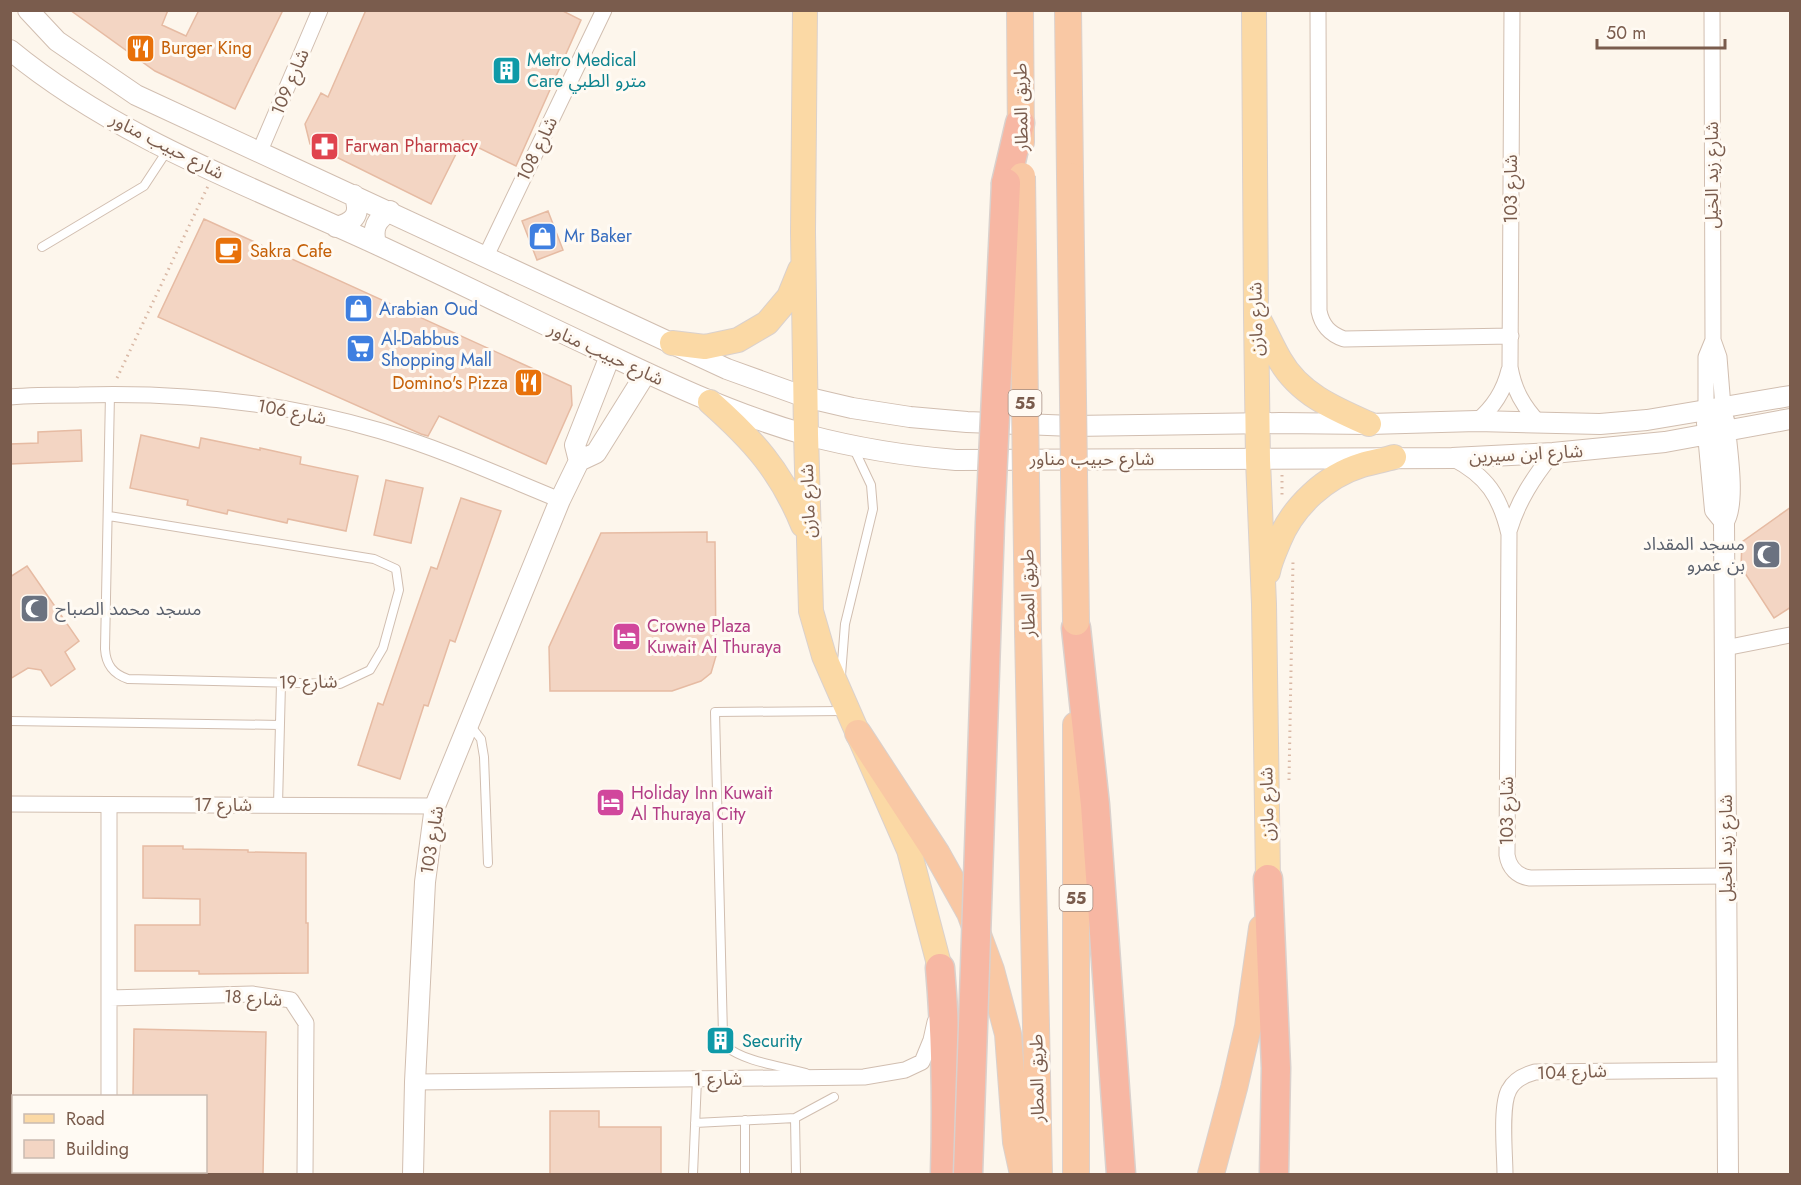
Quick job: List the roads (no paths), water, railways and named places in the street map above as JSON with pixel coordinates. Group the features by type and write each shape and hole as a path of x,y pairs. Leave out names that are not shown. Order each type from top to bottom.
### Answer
{"highway":[{"name":"طريق المطار","path":"1020,10 1020,123"},
{"name":"55","path":"1068,10 1076,625 1076,1174"},
{"path":"968,1174 990,523 1020,123"},
{"name":"طريق المطار","path":"1014,180 1028,631 1039,1174"},
{"path":"1076,625 1095,806 1121,1174"},
{"path":"848,713 937,854 970,913 991,970 1008,1034 1016,1142 1023,1174"},
{"path":"1211,1174 1248,1027 1268,879"},
{"path":"1268,879 1276,1068 1274,1174"},
{"path":"940,969 945,1020 947,1095 945,1174"}],"main road":[{"name":"شارع مازن","path":"805,10 802,232 811,611 824,656 909,850 940,969"},
{"name":"شارع مازن","path":"1254,10 1257,425 1264,604 1268,879"},
{"path":"672,343 705,347 738,340 767,322 789,297 801,266 802,232"},
{"path":"1256,315 1280,361 1294,381 1316,399 1369,424"},
{"path":"710,402 742,430 770,463 793,500 809,540"},
{"path":"1264,604 1269,564 1284,528 1305,501 1331,480 1361,465 1394,458"}],"street":[{"name":"شارع حبيب مناور","path":"28,10 57,41 136,95 727,369 805,397 852,408 910,417 967,422 1073,426 1257,425"},
{"name":"شارع 109","path":"260,153 320,10"},
{"name":"شارع 108","path":"486,256 604,10"},
{"path":"1318,10 1319,311 1323,325 1335,336 1352,340 1510,336"},
{"name":"شارع 103","path":"1512,10 1510,367 1516,391 1539,423"},
{"name":"شارع زيد الخيل","path":"1712,10 1713,340 1719,357 1715,408 1717,434 1730,502 1728,516 1724,521 1728,1174"},
{"name":"شارع حبيب مناور","path":"10,50 33,69 93,108 168,149 376,244 710,402 806,434 851,446 905,456 956,460 1258,460"},
{"path":"336,227 348,224 356,216 358,205 354,195"},
{"path":"376,244 375,225 390,211"},
{"name":"شارع 103","path":"413,1174 425,882 435,806 560,500 579,460 575,445 610,356"},
{"name":"شارع 103","path":"1477,421 1486,414 1500,395 1510,367"},
{"name":"شارع 103","path":"579,460 596,453 646,373"},
{"name":"شارع 106","path":"10,397 110,394 208,397 327,418 381,431 465,461 560,500"},
{"name":"شارع ابن سيرين","path":"1257,425 1477,421 1600,424 1647,420 1791,396"},
{"name":"شارع ابن سيرين","path":"1258,460 1452,458 1553,453 1626,447 1717,434 1791,419"},
{"name":"شارع 103","path":"1509,534 1524,492 1553,453"},
{"name":"شارع 103","path":"1452,458 1473,470 1490,487 1499,501 1509,534 1507,855 1510,866 1519,874 1530,878 1726,876"},
{"path":"1725,648 1791,635"},
{"name":"شارع 17","path":"10,804 435,806"},
{"path":"109,805 109,1095"},
{"name":"شارع 1","path":"415,1082 864,1077 905,1070 922,1062 931,1040 940,969"},
{"name":"شارع 18","path":"110,998 252,994 291,1000 306,1023 305,1174"},
{"name":"شارع 104","path":"1505,1174 1506,1098 1514,1084 1527,1074 1535,1072 1727,1070"}],"lane":[{"path":"42,246 144,186 168,149"},
{"name":"شارع 19","path":"109,516 375,560 396,569 399,590 383,648 370,670 340,684 128,679 113,672 105,658 110,394"},
{"path":"723,1035 715,712 848,713 845,624 873,509 871,485 851,446"},
{"path":"278,805 281,683"},
{"path":"10,721 280,725"},
{"path":"469,724 481,739 484,757 488,863"},
{"path":"728,1047 735,1054 747,1059 822,1078"},
{"path":"693,1174 697,1079"},
{"path":"695,1123 795,1118 834,1097"},
{"path":"795,1118 796,1174"},
{"path":"745,1174 746,1120"}],"place":[{"name":"Burger King","path":"140,48"},
{"name":"Metro Medical Care مترو الطبي","path":"506,70"},
{"name":"Farwan Pharmacy","path":"324,146"},
{"name":"Mr Baker","path":"543,236"},
{"name":"Sakra Cafe","path":"229,251"},
{"name":"Arabian Oud","path":"358,309"},
{"name":"Al-Dabbus Shopping Mall","path":"360,349"},
{"name":"Domino's Pizza","path":"529,383"},
{"name":"مسجد المقداد بن عمرو","path":"1766,554"},
{"name":"مسجد محمد الصباح","path":"34,609"},
{"name":"Crowne Plaza Kuwait Al Thuraya","path":"626,636"},
{"name":"Holiday Inn Kuwait Al Thuraya City","path":"610,803"},
{"name":"Security","path":"721,1041"}]}
